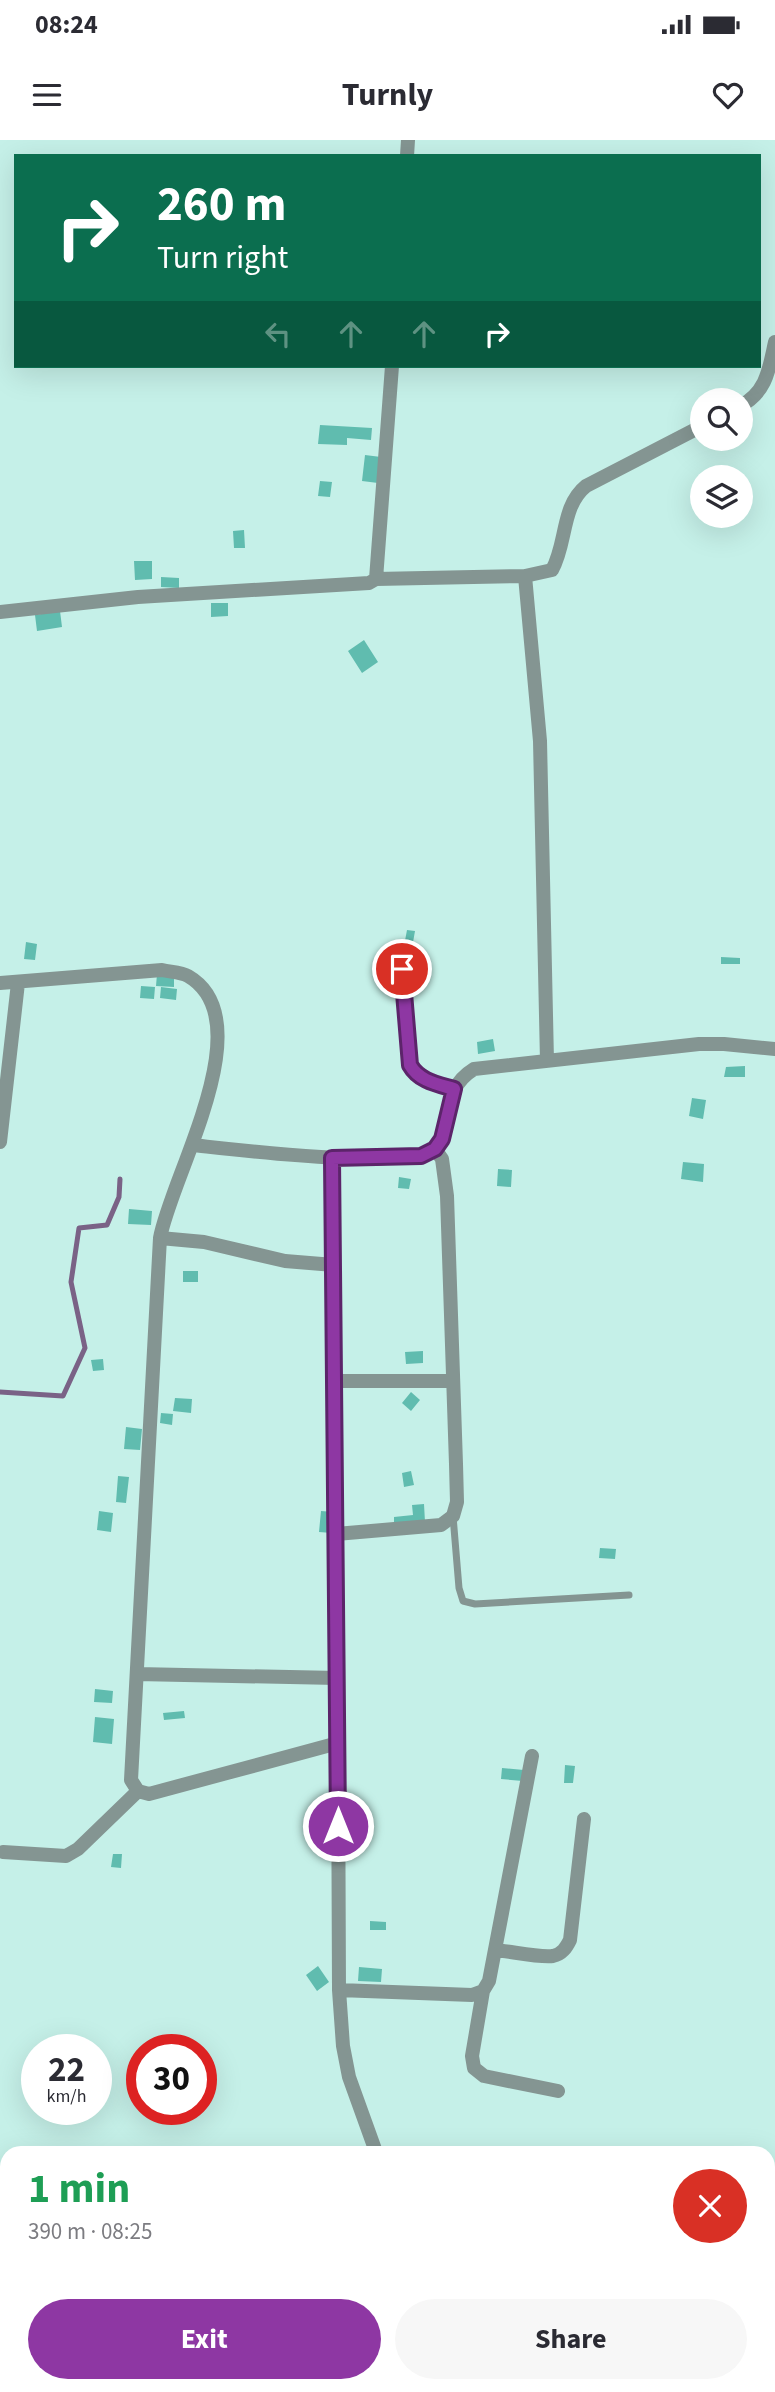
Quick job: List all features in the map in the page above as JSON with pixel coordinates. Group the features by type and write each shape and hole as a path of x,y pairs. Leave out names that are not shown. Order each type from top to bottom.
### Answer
{"street":[{"path":"753,398 766,382 775,342"},
{"path":"376,579 392,368"},
{"path":"0,612 152,596 369,583 376,579 525,576 552,570 558,559 575,494 690,432"},
{"path":"525,576 540,741 547,1061"},
{"path":"0,983 162,970 186,975 206,991 215,1010 214,1073 208,1098 164,1217 160,1238 131,1780 138,1791 149,1794 338,1743"},
{"path":"0,1142 19,983"},
{"path":"192,1145 332,1158 421,1156 435,1149 442,1139 454,1089 461,1077 474,1069 699,1044 775,1049"},
{"path":"336,1534 441,1525 453,1516 457,1502 447,1196 442,1159 435,1149"},
{"path":"332,1158 339,1990 343,2046 349,2077 374,2146"},
{"path":"160,1238 204,1242 285,1261 334,1265"},
{"path":"334,1381 453,1381"},
{"path":"137,1674 337,1678"},
{"path":"532,1756 472,2056 474,2068 484,2076 558,2091"},
{"path":"3,1852 66,1856 78,1849 138,1791"},
{"path":"495,1950 553,1956 567,1947 584,1819"},
{"path":"339,1990 472,1995 483,1991"}],"lane":[{"path":"402,969 410,1065 415,1074 454,1089"},
{"path":"453,1516 459,1588 463,1601 475,1604 629,1595"}],"building":[{"path":"320,425 372,428 371,440 347,438 347,445 318,444"},
{"path":"365,455 381,457 378,483 362,481"},
{"path":"320,481 332,482 330,497 318,496"},
{"path":"244,530 245,548 234,548 233,531"},
{"path":"134,561 152,561 152,579 135,580"},
{"path":"161,577 179,578 179,588 161,587"},
{"path":"211,603 228,603 228,616 211,617"},
{"path":"60,611 62,627 37,631 35,615"},
{"path":"364,640 378,662 362,673 348,651"},
{"path":"407,930 415,931 412,948 404,946"},
{"path":"26,942 37,944 35,960 24,959"},
{"path":"721,957 740,958 740,964 721,964"},
{"path":"157,974 174,975 174,987 156,986"},
{"path":"141,986 155,987 154,999 140,998"},
{"path":"161,987 177,989 176,1000 160,998"},
{"path":"493,1039 495,1051 478,1054 477,1042"},
{"path":"745,1066 745,1077 724,1077 726,1067"},
{"path":"692,1098 706,1100 703,1119 689,1116"},
{"path":"683,1162 704,1164 703,1182 681,1179"},
{"path":"498,1169 512,1170 511,1187 497,1186"},
{"path":"399,1177 411,1179 409,1189 398,1188"},
{"path":"129,1209 152,1211 151,1225 128,1224"},
{"path":"183,1271 198,1271 198,1282 183,1282"},
{"path":"423,1351 423,1363 406,1364 405,1352"},
{"path":"103,1359 104,1370 93,1371 91,1360"},
{"path":"411,1392 420,1400 411,1411 402,1403"},
{"path":"175,1398 192,1399 191,1413 173,1411"},
{"path":"161,1413 173,1414 172,1425 160,1423"},
{"path":"126,1427 142,1429 140,1450 124,1449"},
{"path":"411,1471 414,1485 404,1487 402,1473"},
{"path":"118,1476 129,1477 126,1503 116,1502"},
{"path":"424,1504 425,1522 394,1524 394,1517 413,1515 412,1505"},
{"path":"99,1511 113,1513 111,1532 97,1530"},
{"path":"321,1511 334,1512 332,1533 319,1532"},
{"path":"600,1548 616,1549 615,1559 599,1558"},
{"path":"95,1689 113,1691 112,1703 94,1702"},
{"path":"184,1711 185,1718 164,1720 163,1713"},
{"path":"95,1717 114,1719 112,1744 93,1742"},
{"path":"565,1765 575,1766 573,1783 564,1783"},
{"path":"502,1768 524,1770 523,1781 501,1779"},
{"path":"317,1839 334,1840 333,1849 316,1848"},
{"path":"113,1854 122,1854 121,1868 111,1867"},
{"path":"370,1921 386,1922 386,1930 370,1930"},
{"path":"318,1966 329,1982 317,1991 306,1975"},
{"path":"359,1967 382,1969 381,1982 358,1981"}],"waterway":[{"path":"0,1392 63,1396 85,1348 71,1282 79,1228 107,1225 119,1197 120,1179"}],"route":[{"path":"338,1826 332,1158 421,1156 435,1149 442,1139 454,1089 415,1074 410,1065 402,969"}]}
